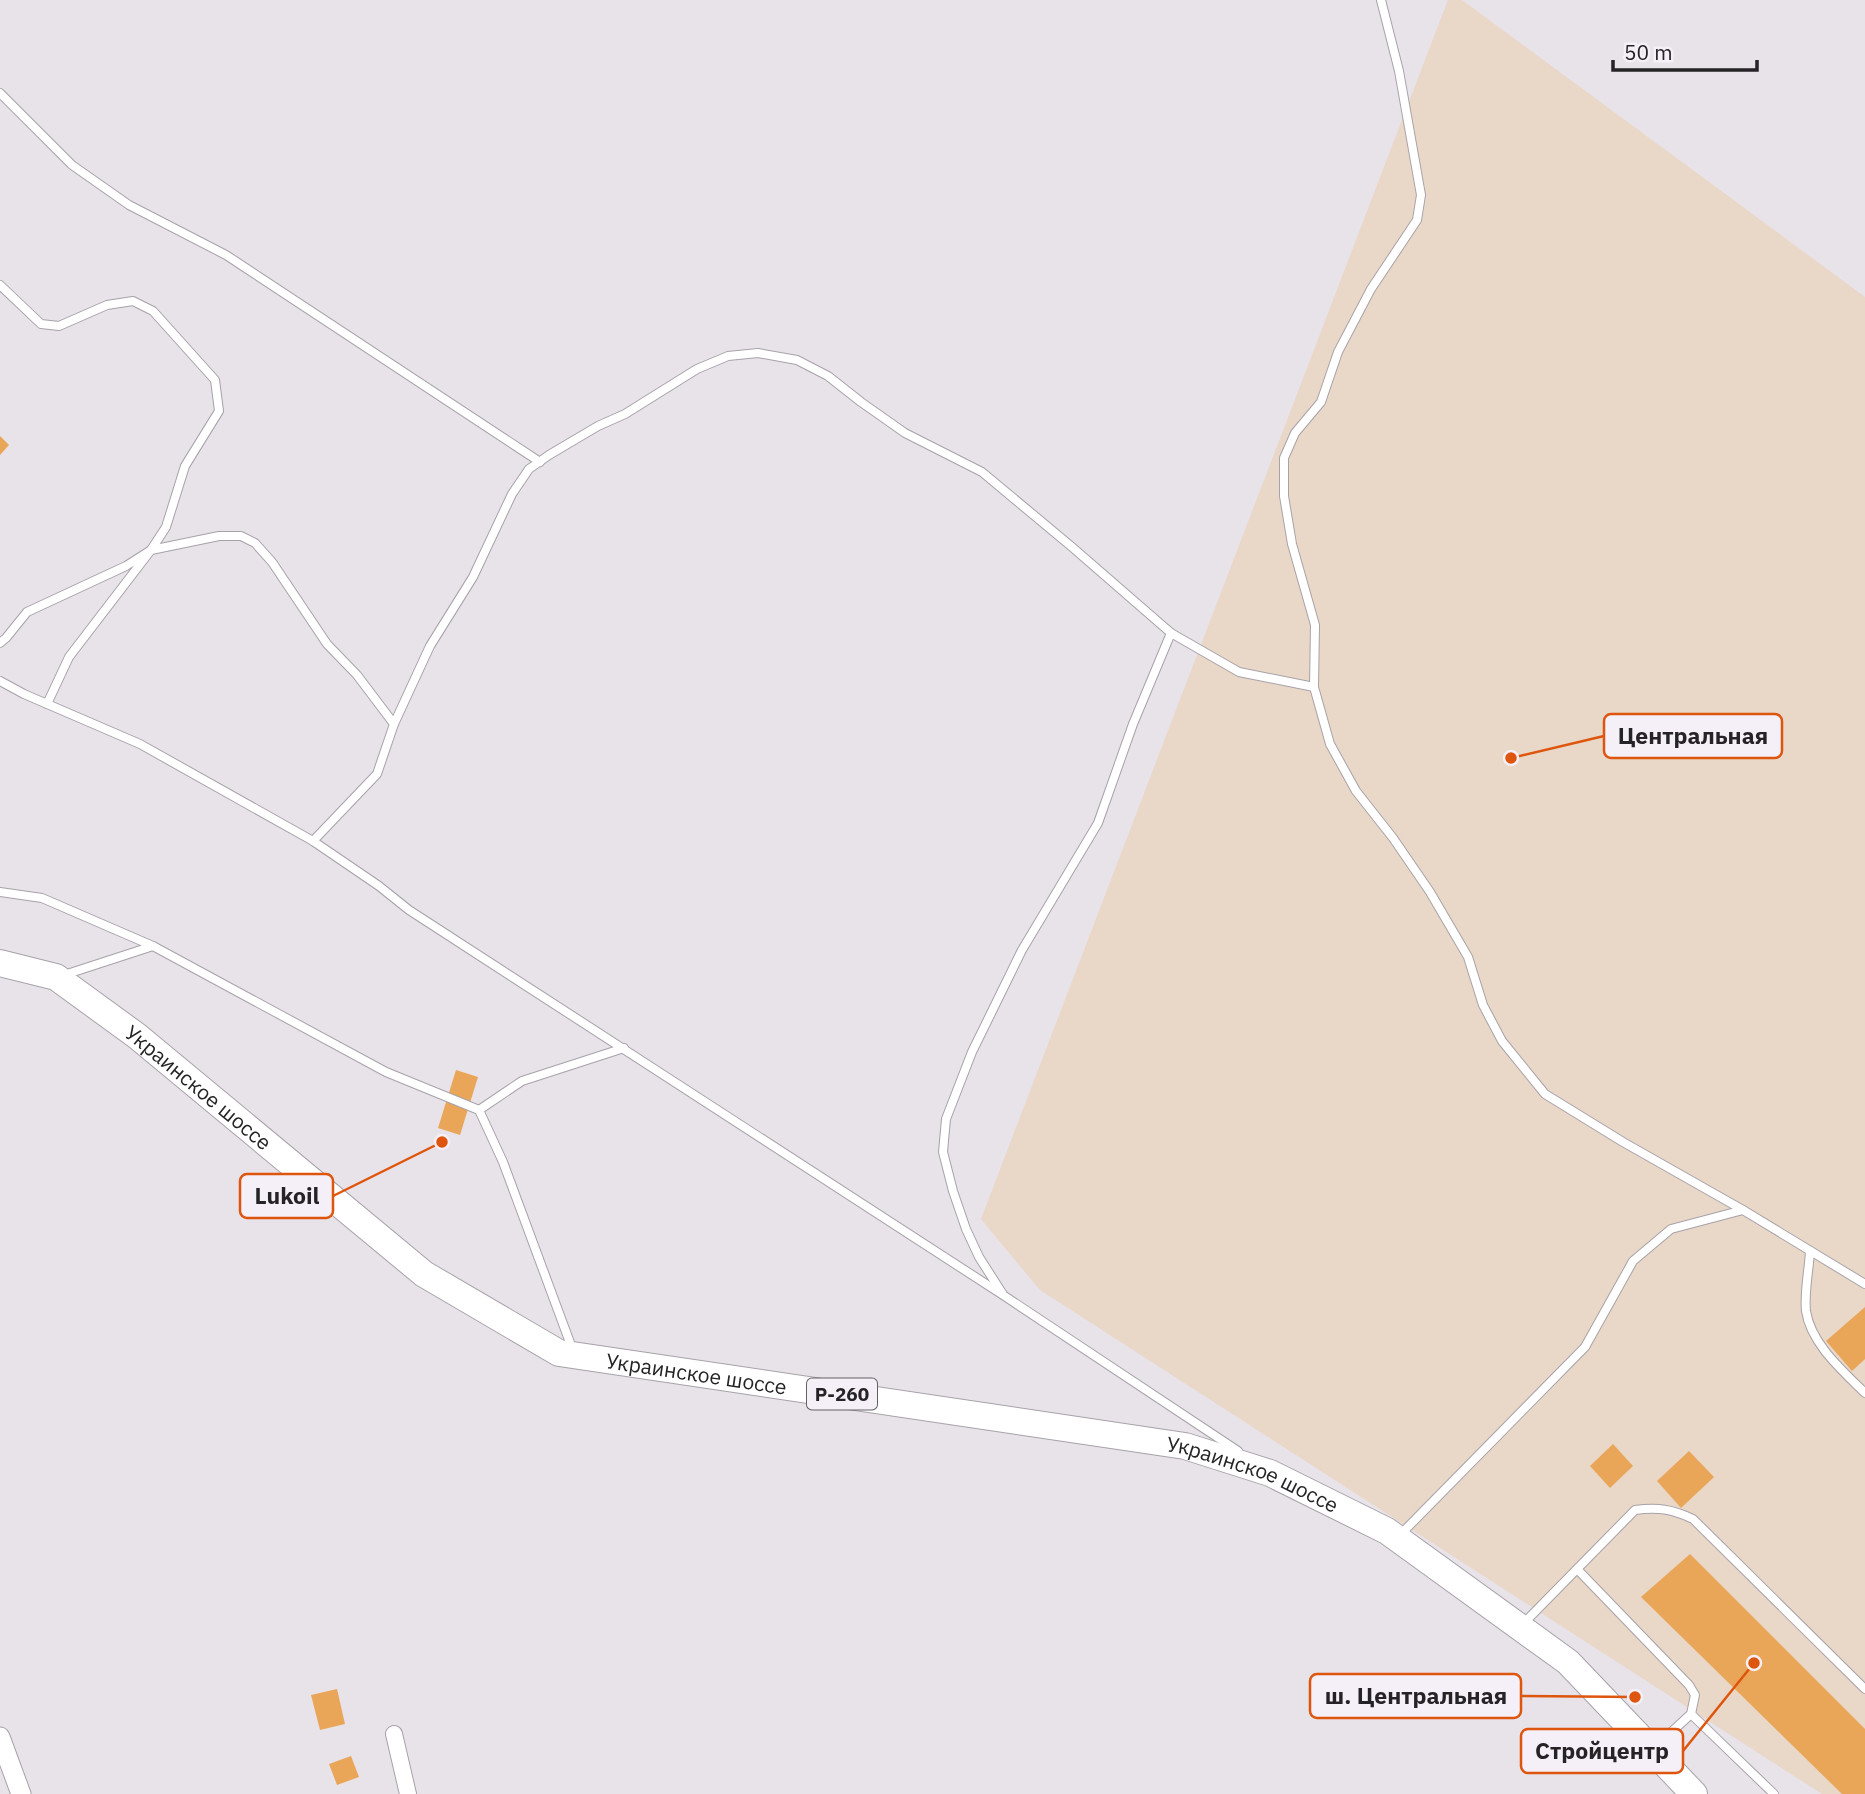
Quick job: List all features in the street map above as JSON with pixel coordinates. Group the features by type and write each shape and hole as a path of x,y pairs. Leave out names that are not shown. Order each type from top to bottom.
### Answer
{"highway":[{"name":"Украинское шоссе","path":"0,963 56,977 137,1036 424,1274 559,1353 1185,1446 1270,1473 1387,1531 1568,1662 1694,1794"}],"street":[{"path":"394,1734 408,1794"},
{"path":"0,1737 7,1775 21,1794"}],"lane":[{"path":"1381,0 1399,71 1421,195 1418,220 1371,289 1338,352 1321,402 1295,433 1284,458 1284,496 1292,544 1315,625 1314,687 1330,744 1356,791 1430,892 1468,957 1483,1005 1502,1041 1545,1094 1865,1284"},
{"path":"0,93 72,165 129,205 226,255 540,462"},
{"path":"0,285 41,324 59,326 107,305 133,301 153,311 215,380 219,411 185,467 166,527 69,657 47,704"},
{"path":"313,841 377,774 394,724 430,646 473,578 512,494 529,470 598,426 625,414 697,369 728,356 758,353 797,360 828,376 905,433 982,472 1171,633 1239,672 1314,687"},
{"path":"0,643 27,612 126,566 151,550 219,536 241,536 256,543 272,562 327,644 357,675 394,724"},
{"path":"1003,1295 979,1257 953,1191 943,1152 946,1119 972,1052 1022,950 1098,823 1133,724 1171,633"},
{"path":"0,681 140,744 313,841 379,886 410,911 1003,1295 1270,1473"},
{"path":"0,892 42,898 153,946 386,1072 479,1110 503,1162 575,1354"},
{"path":"56,977 153,946"},
{"path":"479,1110 522,1081 624,1048"},
{"path":"1397,1538 1585,1347 1633,1261 1671,1229 1743,1210"},
{"path":"1810,1251 1806,1311 1815,1338 1865,1394"},
{"path":"1519,1627 1635,1510 1655,1508 1677,1511 1693,1519 1865,1689"},
{"path":"1577,1569 1689,1685 1695,1695 1691,1714 1652,1750"},
{"path":"1691,1714 1774,1794"}],"shaded area":[{"path":"1448,0 1462,0 1865,297 1865,1794 1822,1794 1040,1290 981,1219"}],"building":[{"path":"0,436 9,445 0,455"},
{"path":"456,1070 478,1077 460,1135 438,1128"},
{"path":"1865,1307 1865,1359 1852,1371 1826,1341"},
{"path":"1613,1444 1633,1466 1610,1488 1590,1466"},
{"path":"1689,1451 1714,1477 1681,1508 1657,1481"},
{"path":"1690,1554 1865,1729 1865,1794 1842,1794 1641,1597"},
{"path":"337,1689 345,1724 320,1730 311,1695"},
{"path":"351,1756 359,1777 337,1785 329,1764"}],"place":[{"name":"Центральная","path":"1511,758"},
{"name":"Lukoil","path":"442,1142"},
{"name":"Стройцентр","path":"1754,1663"},
{"name":"ш. Центральная","path":"1635,1697"}]}
